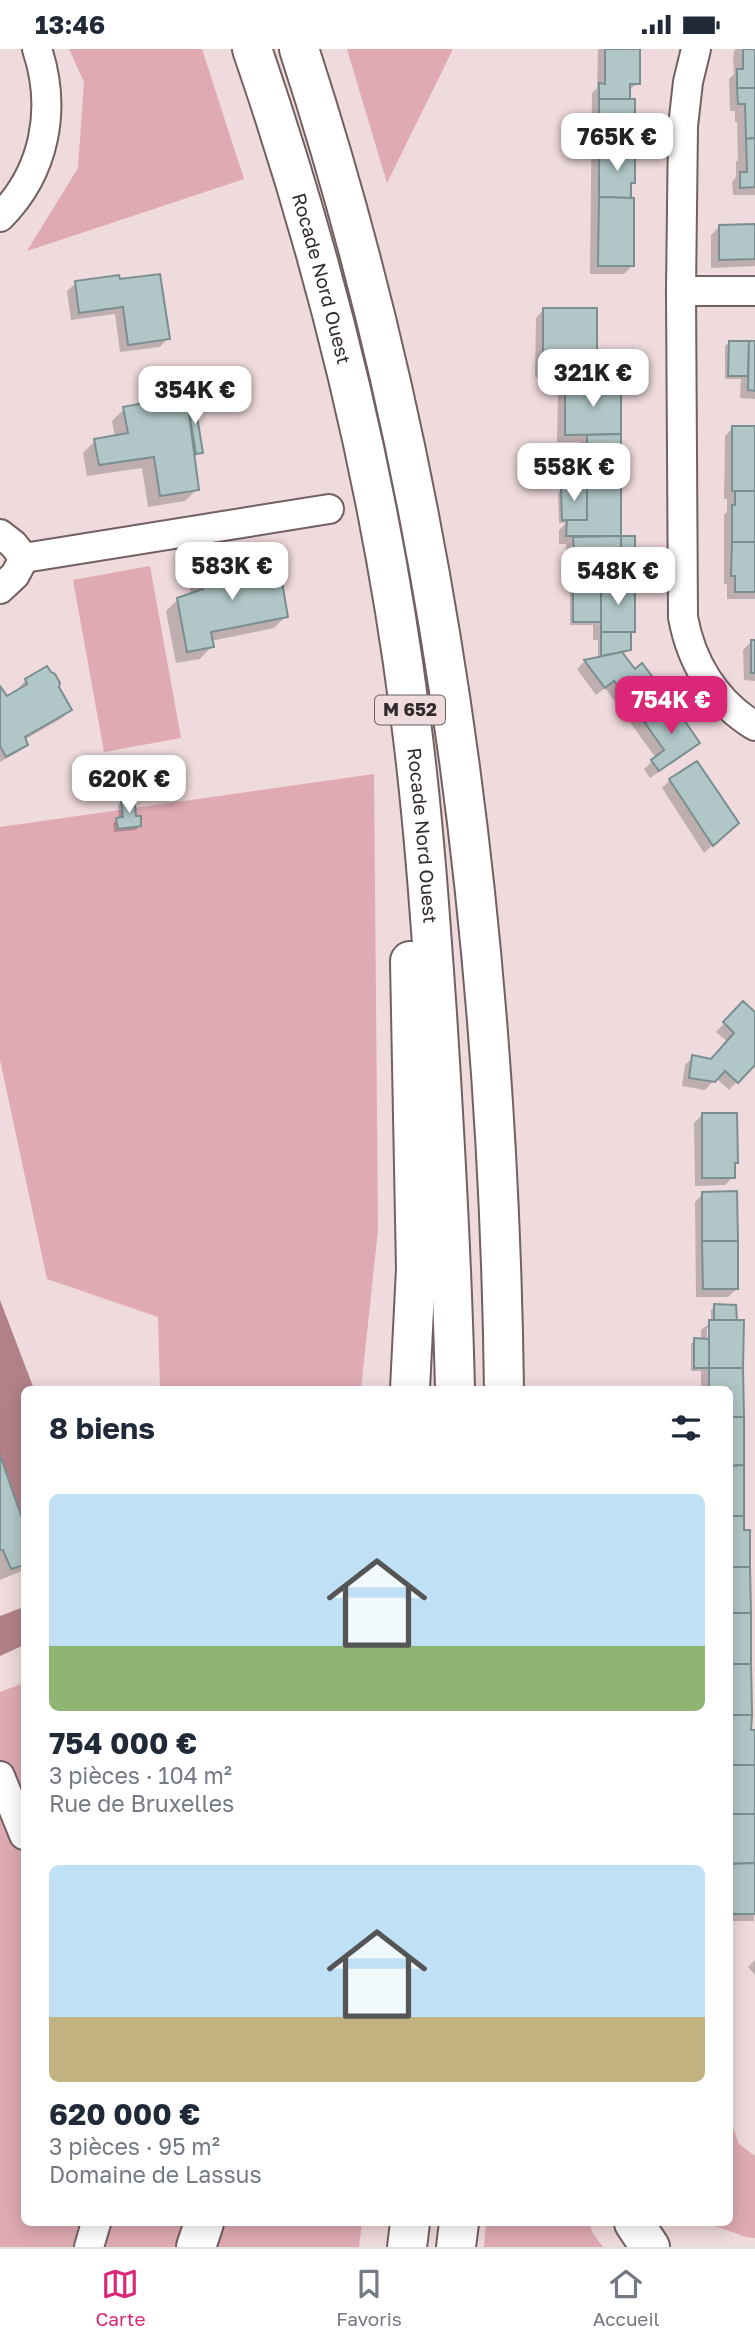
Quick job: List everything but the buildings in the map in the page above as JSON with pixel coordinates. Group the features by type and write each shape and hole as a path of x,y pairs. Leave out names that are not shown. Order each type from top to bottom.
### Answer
{"highway":[{"name":"Rocade Nord Ouest","path":"253,49 300,199 347,375 374,499 410,712 431,927 449,1193 454,1386"},
{"name":"M 652","path":"299,49 376,315 406,453 439,632 477,915 498,1191 504,1386"},
{"path":"410,712 410,981 416,1269 410,1386"},
{"path":"502,1287 521,1386"},
{"path":"196,2247 203,2226"},
{"path":"407,2247 410,2226"},
{"path":"456,2247 458,2226"},
{"path":"636,2226 650,2247"}],"street":[{"path":"0,217 24,187 43,145 48,91 37,49"},
{"path":"696,49 682,126 682,594 687,637 693,655 713,690 755,726"},
{"path":"681,291 755,291"},
{"path":"24,558 330,509"},
{"path":"0,534 13,544 24,558"},
{"path":"0,589 15,575 24,558"},
{"path":"0,1776 21,1828"},
{"path":"89,2247 95,2226"}],"shaded area":[{"path":"69,49 202,49 244,179 27,251 78,168 84,82"},
{"path":"347,49 453,49 387,183"},
{"path":"150,566 181,738 104,752 73,580"},
{"path":"374,774 378,1230 361,1386 160,1386 158,1317 47,1279 0,1060 0,827"},
{"path":"0,1300 33,1386 21,1386 21,1515 0,1455"},
{"path":"21,1608 21,1646 0,1656 0,1616"},
{"path":"21,1684 21,2226 362,2226 359,2247 0,2247 0,1692"},
{"path":"733,2128 739,2144 755,2156 755,2238 715,2226 733,2226"},
{"path":"486,2226 591,2226 603,2247 484,2247"}]}
